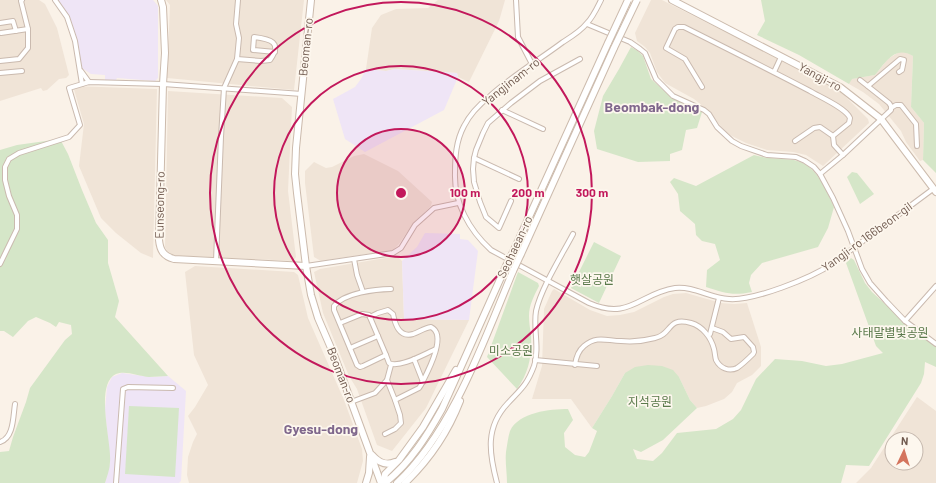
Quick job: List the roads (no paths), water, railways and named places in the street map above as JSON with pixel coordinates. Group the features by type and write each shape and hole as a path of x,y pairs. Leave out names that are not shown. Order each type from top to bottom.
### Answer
{"main road":[{"name":"Eunseong-ro","path":"161,0 163,7 165,45 162,84 160,248 164,254 170,258 306,266"},
{"name":"Beoman-ro","path":"311,0 296,148 295,174 306,266 311,295 318,318 334,355 370,453 385,482"},
{"name":"Seohaean-ro","path":"385,482 408,461 430,429 447,398 628,0"},
{"name":"Seohaean-ro","path":"397,483 417,462 437,435 455,404 481,349 513,271 637,0"},
{"name":"Yangji-ro","path":"672,0 840,87 881,119 934,190"},
{"path":"385,482 385,474 399,460 423,427 471,344"},
{"path":"405,483 432,452 445,433 455,413 481,349"},
{"path":"370,453 379,462 386,464 399,460"},
{"path":"366,483 369,473 370,453"}],"street":[{"path":"0,61 19,59 28,48 28,29 22,0"},
{"path":"55,0 66,17 75,41 82,84"},
{"path":"216,261 224,88 237,59 238,38 236,24 238,0"},
{"path":"516,0 518,37 532,64"},
{"name":"Yangjinam-ro","path":"548,281 491,250 480,240 468,223 458,203 454,179 455,157 458,141 464,125 475,110 500,86 587,24 601,0"},
{"path":"0,23 13,21 16,31"},
{"path":"587,24 630,42 645,53 656,79 672,96 704,110 709,114 717,127 732,141 741,146 767,155 796,157 805,161 820,174 833,198 862,268 870,283 905,320 936,344"},
{"path":"702,87 685,59 666,48 669,40 678,27 684,27 774,72 847,113 850,118 849,123 833,136"},
{"path":"1,33 28,29"},
{"path":"237,59 261,61 270,60 275,52 275,46 272,40 254,37 253,50 275,52"},
{"path":"774,72 781,57"},
{"path":"511,201 499,228 486,217 474,182 474,158 488,123 502,110 540,81 580,59"},
{"path":"868,86 900,59 904,60 902,70 899,72"},
{"path":"80,70 89,82"},
{"path":"0,73 22,71"},
{"path":"860,80 889,103 892,108"},
{"path":"0,264 17,229 17,215 5,180 5,167 9,159 19,153 69,137 80,125 69,88 89,82 162,84 302,94"},
{"path":"820,174 843,155 896,105 901,105 916,124 917,146"},
{"path":"502,110 543,129"},
{"path":"795,141 817,127 822,128 833,136 834,145 843,155"},
{"path":"474,158 519,179"},
{"name":"Yangji-ro 166beon-gil","path":"548,281 589,303 604,309 620,309 629,307 674,288 692,289 719,298 729,299 756,296 804,279 823,270 934,190"},
{"path":"306,266 394,253 401,248 415,224 434,208 458,203"},
{"path":"497,483 490,450 490,441 494,426 502,409 526,384 535,360 537,346 536,312 538,305 548,281 573,234"},
{"path":"354,259 357,275 363,292"},
{"path":"905,320 936,286"},
{"path":"386,355 360,367 357,365 334,310 336,304 340,300 363,292 391,288"},
{"path":"710,334 719,298"},
{"path":"370,317 388,310 393,314 395,325 401,332 410,335 428,327 434,328 438,336 436,349 423,382 419,388 395,400"},
{"path":"340,323 362,314 370,317 391,365 387,380 375,393 351,402"},
{"path":"575,365 580,350 592,341 603,339 631,341 656,338 664,334 673,324 679,321 696,324 706,333 713,347 716,359 721,366 725,368 733,369 738,367 753,354 753,347 744,337 731,339 723,332 712,328"},
{"path":"350,348 378,336"},
{"path":"391,365 400,364 436,349"},
{"path":"414,359 423,382"},
{"path":"535,360 597,366"},
{"path":"385,434 395,429 401,423 400,415 387,380"},
{"path":"116,483 123,389 128,387 173,388"},
{"path":"0,442 4,441 8,437 11,430 15,404"}],"district":[{"name":"Beombak-dong","path":"652,107"},
{"name":"Gyesu-dong","path":"321,429"}],"park label":[{"name":"햇살공원","path":"592,280"},
{"name":"사태말별빛공원","path":"890,333"},
{"name":"미소공원","path":"511,351"},
{"name":"지석공원","path":"650,402"}]}
